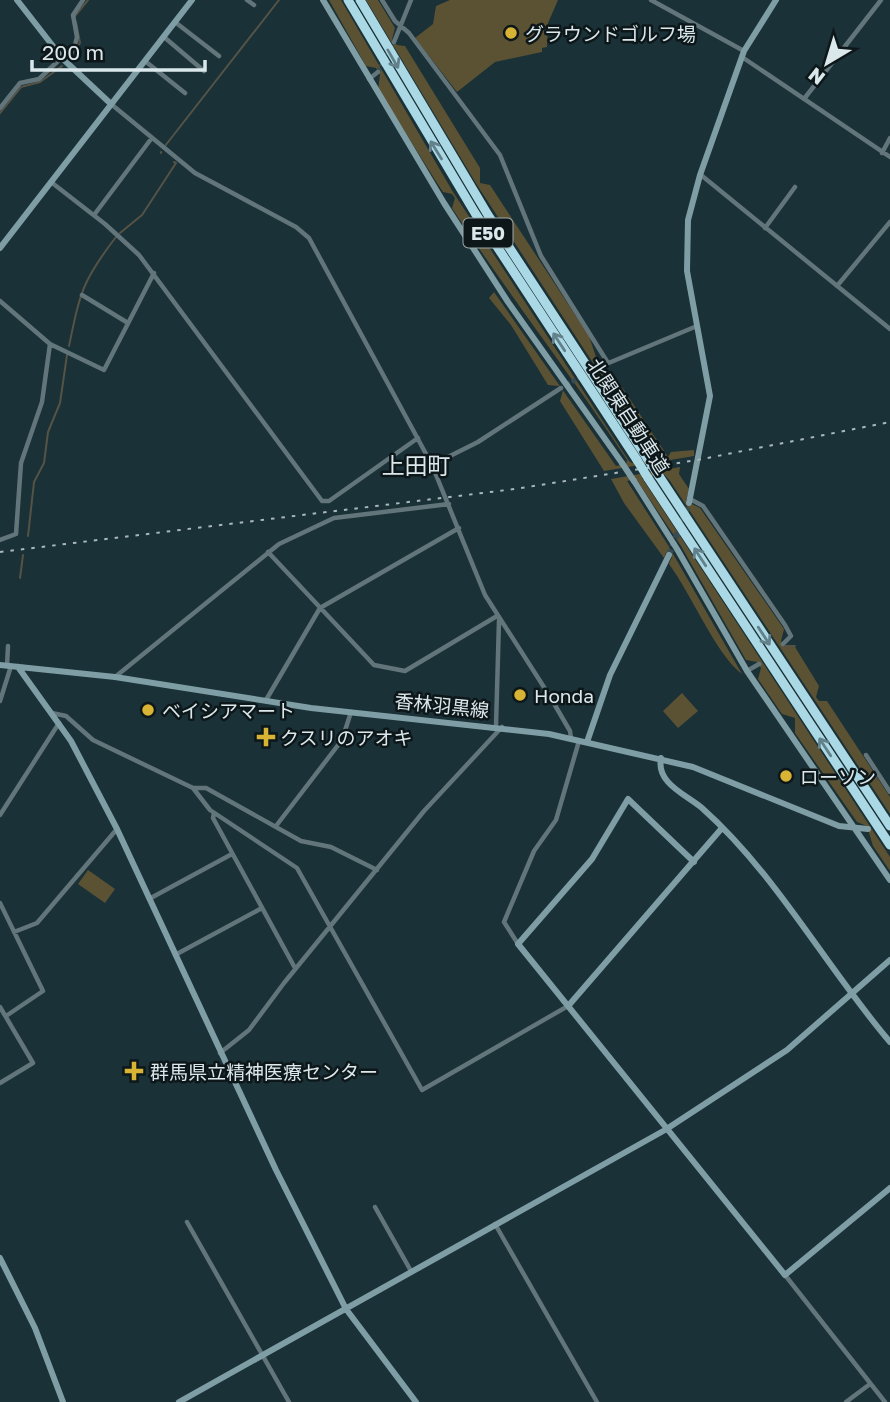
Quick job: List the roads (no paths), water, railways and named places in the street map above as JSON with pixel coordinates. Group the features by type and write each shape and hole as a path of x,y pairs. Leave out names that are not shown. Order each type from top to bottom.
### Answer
{"highway":[{"name":"北関東自動車道","path":"348,0 475,213 890,845"},
{"name":"北関東自動車道","path":"360,0 456,163 890,827"}],"street":[{"path":"16,0 63,59 151,139 195,173 307,235 432,465 480,584 498,618 549,695 570,731 571,738"},
{"path":"0,108 20,83 39,79 77,43 73,15 83,0"},
{"path":"0,248 192,0"},
{"path":"247,0 254,5"},
{"path":"323,0 368,79 498,286 634,481 677,549 747,671 890,880"},
{"path":"382,0 500,155 541,256 608,363"},
{"path":"394,42 411,0"},
{"path":"651,0 743,54 890,158"},
{"path":"776,0 743,54 690,207 685,248 710,396 690,501 703,506 785,625 791,636 783,644"},
{"path":"804,99 881,0"},
{"path":"175,22 219,56"},
{"path":"164,37 204,71"},
{"path":"145,61 185,93"},
{"path":"368,79 378,72"},
{"path":"882,153 890,138"},
{"path":"94,215 151,139"},
{"path":"700,175 890,329"},
{"path":"51,183 129,245 154,273 322,501 329,501 418,438"},
{"path":"765,228 795,187"},
{"path":"837,286 890,222"},
{"path":"0,312 2,303 50,344 104,370 154,273"},
{"path":"82,295 128,323"},
{"path":"599,367 697,326"},
{"path":"0,540 16,534 20,463 42,402 50,344"},
{"path":"432,465 478,442 561,388"},
{"path":"116,677 268,552 334,518 449,504"},
{"path":"266,700 320,608 459,528"},
{"path":"268,552 374,665 405,671 498,618"},
{"path":"587,742 607,684 668,555"},
{"path":"220,1053 249,1030 295,968 424,811 499,726 498,618"},
{"path":"0,701 9,666 8,646"},
{"path":"747,671 759,664"},
{"path":"9,666 59,723 117,829 220,1053 346,1309 416,1402"},
{"name":"香林羽黒線","path":"9,666 116,677 351,712 499,726 571,738 661,758 740,783 839,826 868,830"},
{"path":"276,826 342,740 351,712"},
{"path":"52,713 66,716 93,740 193,788 214,813 292,862 422,1090 569,1005 722,828"},
{"path":"0,815 59,723"},
{"path":"579,740 556,820 534,850 504,922 665,1130 785,1275 885,1402"},
{"path":"866,755 890,792"},
{"path":"661,758 660,769 664,779 722,828 769,878 851,996 890,1042"},
{"path":"193,788 206,788 301,841 331,847 377,870"},
{"path":"519,944 592,859 628,799 694,862"},
{"path":"214,813 213,818 295,968"},
{"path":"14,932 37,923 117,829"},
{"path":"149,899 232,854"},
{"path":"0,903 43,991 6,1016"},
{"path":"175,955 262,908"},
{"path":"179,1402 665,1130 787,1050 890,960"},
{"path":"0,1007 33,1063 0,1083"},
{"path":"785,1275 890,1188"},
{"path":"374,1207 411,1271"},
{"path":"187,1222 289,1402"},
{"path":"495,1223 597,1402"},
{"path":"0,1258 34,1328 63,1402"},
{"path":"846,1402 871,1384"}],"waterway":[{"path":"75,16 88,0"},
{"path":"165,146 279,0"},
{"path":"69,59 80,43 76,22"},
{"path":"0,113 21,87 40,82 62,66"},
{"path":"120,233 142,215 176,163 174,162"},
{"path":"69,346 84,288 116,237"},
{"path":"28,536 34,482 44,463 48,432 60,403 67,355"},
{"path":"20,578 23,555"},
{"path":"785,646 795,646"}],"tunnel":[{"path":"378,72 394,42"},
{"path":"566,385 599,367"},
{"path":"669,555 689,503"}],"railway":[{"path":"0,552 515,489 697,460 890,422"}],"place":[{"name":"グラウンドゴルフ場","path":"511,33"},
{"name":"Honda","path":"520,695"},
{"name":"ベイシアマート","path":"148,710"},
{"name":"クスリのアオキ","path":"266,737"},
{"name":"ローソン","path":"786,776"},
{"name":"群馬県立精神医療センター","path":"134,1071"}],"district":[{"name":"上田町","path":"416,465"}]}
